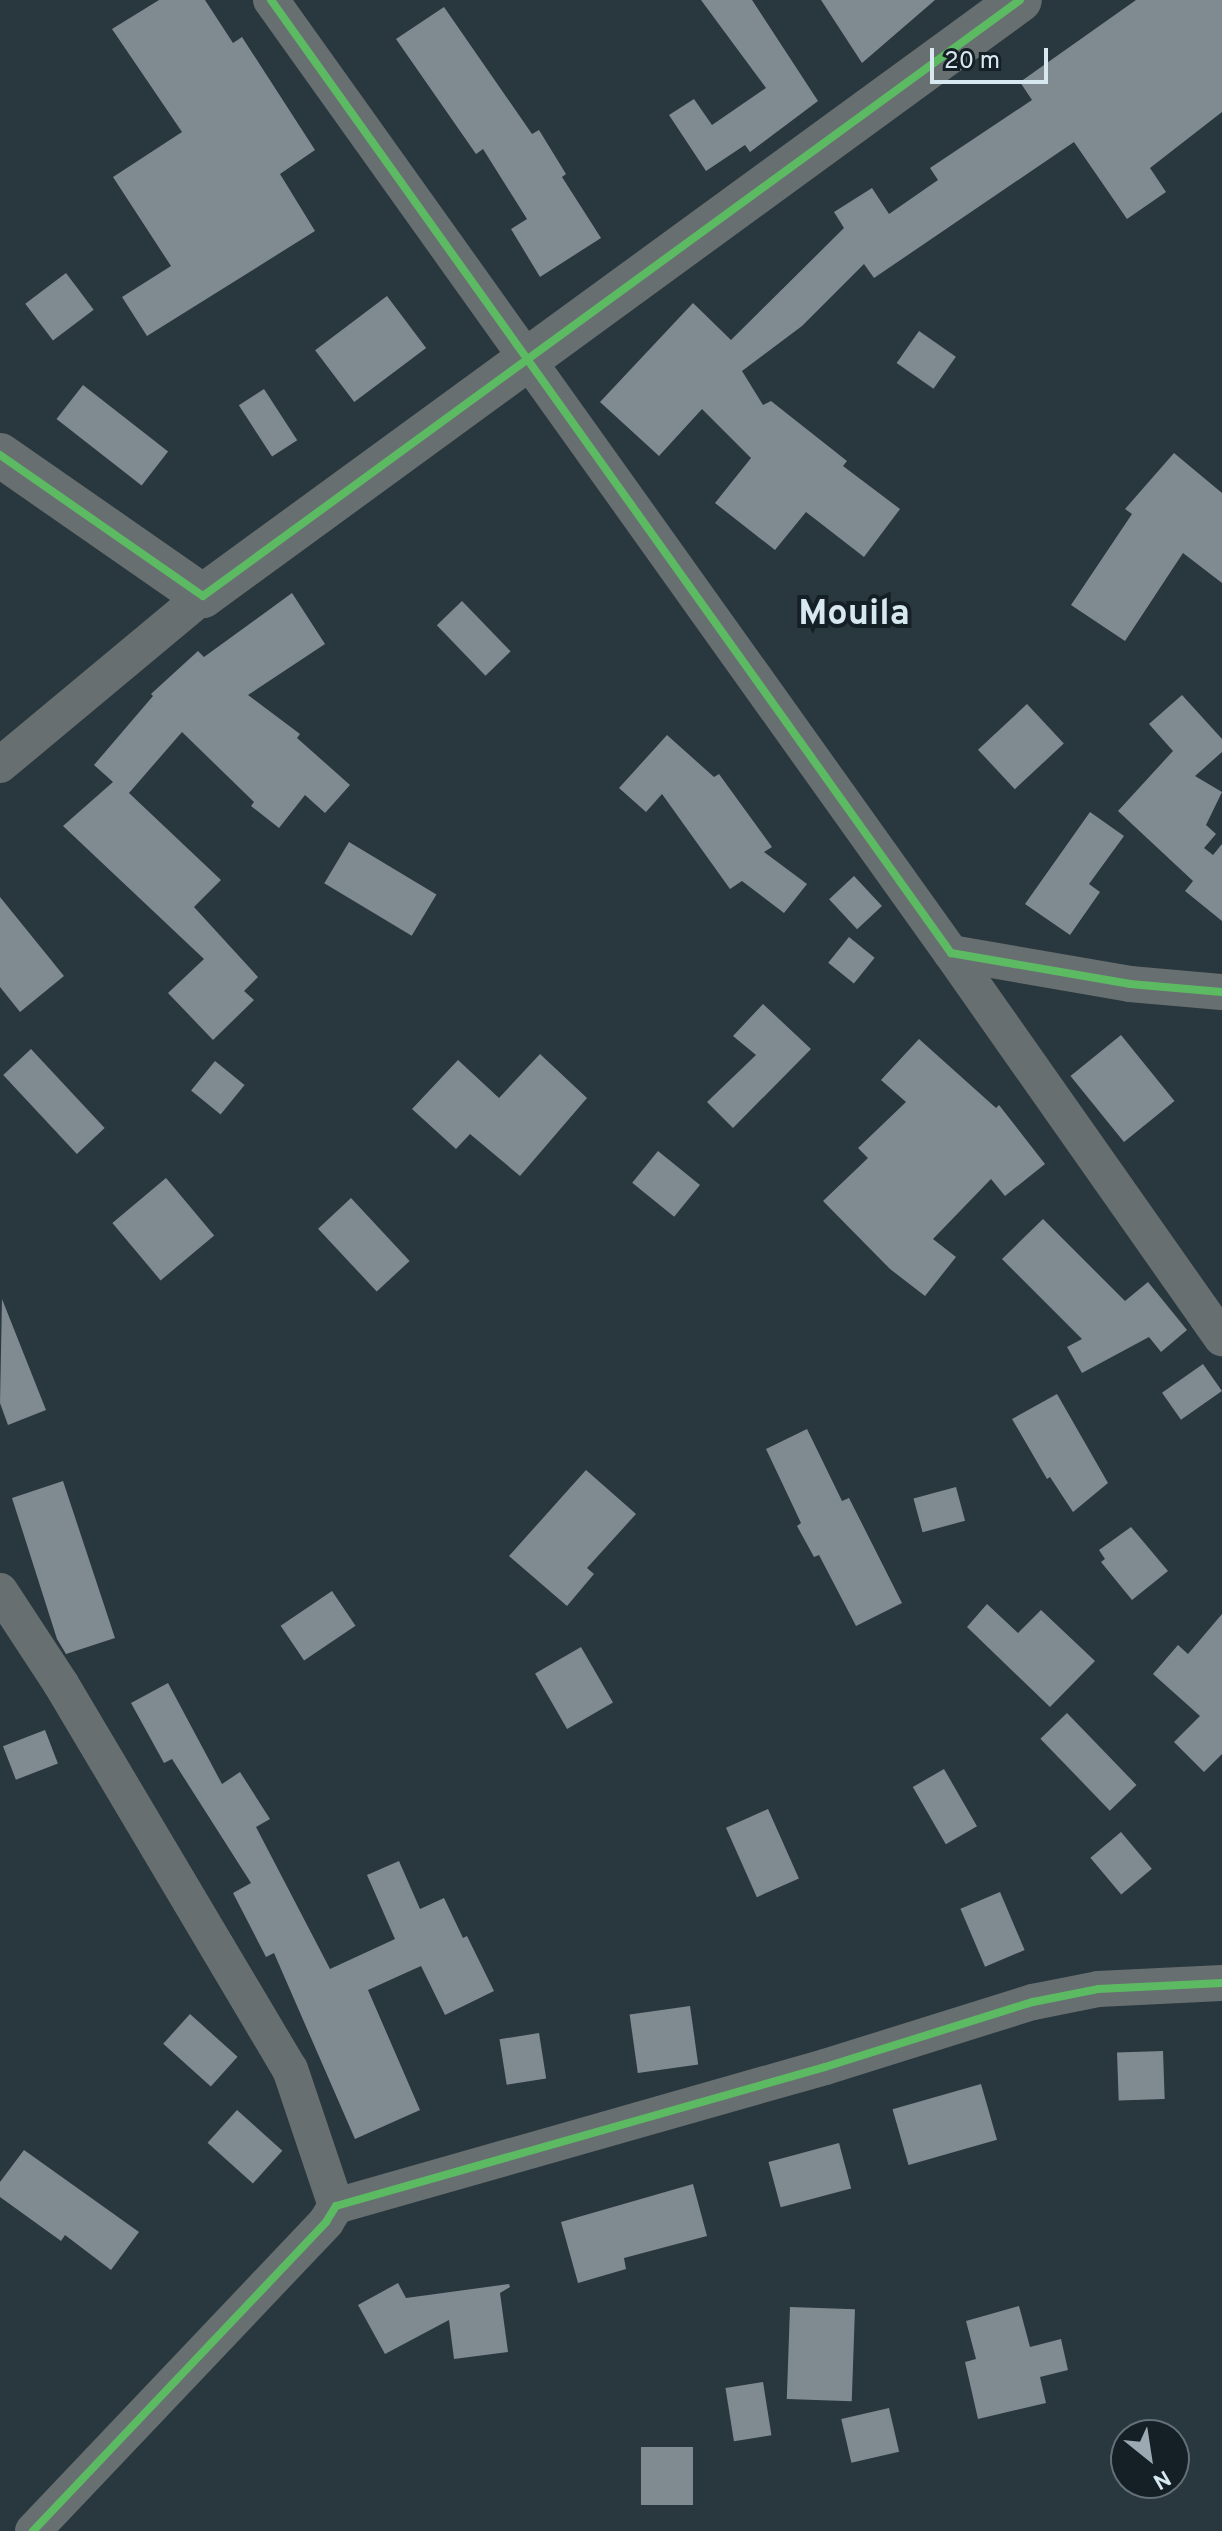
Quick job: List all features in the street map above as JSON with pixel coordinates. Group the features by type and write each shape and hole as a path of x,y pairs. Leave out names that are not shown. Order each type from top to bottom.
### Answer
{"street":[{"path":"271,0 1222,1338"},
{"path":"0,765 203,596 1020,0"},
{"path":"0,455 203,596"},
{"path":"951,953 1130,984 1222,992"},
{"path":"0,1591 61,1684 290,2069 336,2206"},
{"path":"33,2531 326,2222 336,2206 825,2067 1033,2002 1111,1988 1222,1983"}],"building":[{"path":"159,0 205,0 233,43 242,37 315,150 280,174 315,231 147,336 122,297 171,266 113,177 182,132 112,29"},
{"path":"701,0 752,0 818,101 750,152 745,145 706,171 669,115 694,99 712,125 766,88"},
{"path":"821,0 935,0 862,63"},
{"path":"1136,0 1222,0 1222,112 1150,168 1166,192 1127,219 1074,142 874,278 864,264 802,326 742,371 763,405 771,401 847,461 843,466 900,509 864,557 806,512 775,550 715,503 751,458 702,409 659,456 600,402 693,303 731,340 844,228 834,212 872,188 889,214 938,180 930,168 1032,100 1020,82"},
{"path":"444,7 532,134 539,130 566,174 562,177 601,238 540,277 511,229 527,219 483,149 476,154 396,39"},
{"path":"66,273 94,310 53,340 25,304"},
{"path":"387,296 426,348 354,402 315,350"},
{"path":"919,331 956,357 933,389 897,363"},
{"path":"83,385 168,451 142,485 57,419"},
{"path":"264,389 297,440 272,456 239,405"},
{"path":"1174,453 1222,493 1222,583 1183,553 1125,641 1071,605 1132,514 1125,509"},
{"path":"292,593 325,644 248,695 300,734 297,738 350,785 325,813 305,795 279,828 251,806 254,802 182,732 129,793 221,880 194,907 258,977 244,991 254,1000 213,1040 168,993 204,959 63,826 113,782 94,765 153,696 151,694 198,651 204,657"},
{"path":"462,601 511,651 485,676 437,625"},
{"path":"1182,695 1222,739 1222,752 1195,776 1222,792 1206,825 1216,834 1204,848 1213,855 1222,844 1222,921 1185,891 1193,881 1118,811 1173,751 1149,724"},
{"path":"1027,704 1064,743 1015,789 978,750"},
{"path":"667,735 714,777 719,774 772,847 764,852 807,884 784,913 742,881 730,889 662,794 646,812 619,788"},
{"path":"1090,812 1124,836 1089,884 1100,892 1070,935 1025,904"},
{"path":"349,842 436,895 412,936 324,883"},
{"path":"854,876 882,906 857,929 829,899"},
{"path":"0,897 64,976 20,1012 0,987"},
{"path":"849,937 875,958 854,983 828,963"},
{"path":"763,1004 811,1049 733,1128 707,1102 756,1055 733,1036"},
{"path":"1121,1035 1174,1101 1124,1142 1070,1076"},
{"path":"919,1039 996,1108 999,1105 1045,1164 1005,1196 991,1179 933,1239 956,1257 925,1296 890,1269 823,1201 868,1158 858,1148 906,1102 881,1080"},
{"path":"31,1049 105,1128 77,1154 3,1075"},
{"path":"540,1054 587,1098 520,1176 470,1134 456,1149 412,1109 458,1060 499,1098"},
{"path":"215,1061 245,1085 221,1114 191,1091"},
{"path":"658,1151 700,1185 674,1217 632,1183"},
{"path":"166,1178 214,1235 161,1280 112,1223"},
{"path":"351,1198 410,1261 377,1292 318,1229"},
{"path":"1043,1219 1125,1301 1148,1282 1187,1330 1161,1352 1149,1337 1082,1373 1067,1347 1082,1339 1002,1259"},
{"path":"2,1299 46,1410 8,1425 0,1403"},
{"path":"1203,1364 1222,1391 1181,1420 1162,1393"},
{"path":"1057,1394 1108,1483 1073,1512 1050,1477 1047,1479 1012,1419"},
{"path":"807,1429 842,1501 849,1498 902,1603 856,1626 819,1555 814,1557 797,1526 801,1523 766,1449"},
{"path":"586,1470 636,1514 587,1568 594,1574 567,1606 509,1556"},
{"path":"63,1481 115,1638 66,1654 57,1639 12,1498"},
{"path":"956,1487 965,1521 923,1532 913,1498"},
{"path":"1131,1527 1168,1571 1132,1600 1101,1562 1105,1559 1099,1550"},
{"path":"332,1591 355,1626 304,1660 281,1626"},
{"path":"987,1604 1018,1633 1041,1610 1095,1661 1050,1707 967,1627"},
{"path":"1222,1614 1222,1754 1204,1772 1174,1742 1200,1716 1153,1674 1178,1645 1188,1654"},
{"path":"581,1647 613,1702 567,1729 535,1674"},
{"path":"168,1683 222,1784 240,1772 270,1819 256,1827 330,1969 395,1939 367,1875 399,1861 420,1909 444,1898 463,1938 467,1936 494,1991 445,2015 421,1966 368,1990 420,2110 355,2139 274,1953 266,1957 233,1893 251,1883 172,1759 164,1763 131,1703"},
{"path":"1067,1713 1136,1785 1110,1811 1040,1739"},
{"path":"45,1730 58,1764 16,1780 3,1746"},
{"path":"944,1769 977,1826 946,1844 913,1787"},
{"path":"768,1809 799,1878 757,1897 726,1828"},
{"path":"1121,1832 1152,1869 1121,1894 1090,1858"},
{"path":"1000,1892 1025,1950 985,1967 960,1909"},
{"path":"690,2006 698,2064 638,2073 630,2014"},
{"path":"190,2014 238,2057 211,2087 163,2044"},
{"path":"539,2033 546,2078 507,2085 499,2039"},
{"path":"1163,2051 1165,2099 1119,2101 1117,2053"},
{"path":"981,2084 997,2140 909,2165 893,2109"},
{"path":"237,2110 282,2151 253,2184 208,2143"},
{"path":"839,2143 851,2188 781,2207 768,2162"},
{"path":"24,2150 139,2232 111,2270 65,2235 61,2241 0,2197 0,2182"},
{"path":"693,2184 707,2236 624,2258 626,2269 578,2283 561,2222"},
{"path":"398,2283 406,2298 509,2284 510,2287 500,2293 508,2352 454,2359 449,2320 385,2354 358,2305"},
{"path":"1019,2306 1030,2347 1061,2339 1068,2370 1040,2377 1046,2403 978,2419 965,2362 976,2359 966,2321"},
{"path":"790,2307 855,2309 852,2401 787,2399"},
{"path":"763,2382 771,2435 734,2441 725,2388"},
{"path":"889,2408 899,2452 851,2463 841,2419"},
{"path":"641,2447 693,2447 693,2505 641,2505"}],"cycle path":[{"path":"271,0 951,953 1130,984 1222,992"},
{"path":"0,455 203,596 1020,0"},
{"path":"33,2531 326,2222 336,2206 825,2067 1033,2002 1098,1989 1222,1983"}],"district":[{"name":"Mouila","path":"854,616"}]}
